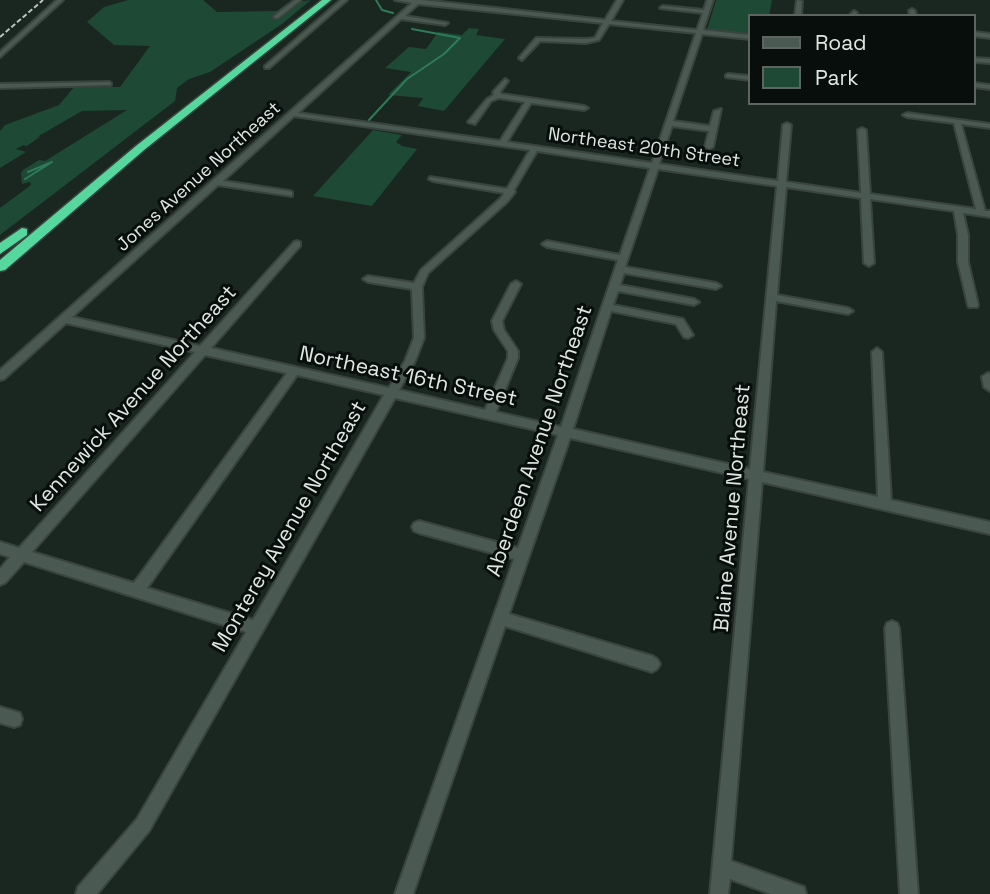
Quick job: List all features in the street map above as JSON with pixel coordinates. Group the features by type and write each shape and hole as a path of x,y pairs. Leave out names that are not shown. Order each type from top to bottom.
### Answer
{"highway":[{"path":"46,212 317,0"},
{"path":"0,267 89,190 327,0"},
{"path":"0,275 89,190"},
{"path":"0,249 30,225"}],"street":[{"path":"0,55 60,0"},
{"path":"276,17 298,0"},
{"path":"267,67 344,0"},
{"path":"398,0 748,37"},
{"path":"500,10 509,0"},
{"path":"522,58 534,42 542,38 593,41 620,0"},
{"name":"Jones Avenue Northeast","path":"0,376 418,1"},
{"path":"663,8 708,6"},
{"name":"Aberdeen Avenue Northeast","path":"404,894 566,431 708,6"},
{"path":"400,17 445,23"},
{"path":"727,76 748,78"},
{"path":"498,96 496,92 505,80"},
{"path":"0,86 108,84"},
{"path":"472,122 489,100 498,96 584,108"},
{"path":"502,144 529,102"},
{"path":"709,146 718,111"},
{"name":"Northeast 20th Street","path":"293,114 986,213"},
{"path":"907,115 990,126"},
{"path":"957,122 986,213"},
{"path":"669,123 714,129"},
{"name":"Blaine Avenue Northeast","path":"719,894 787,125"},
{"path":"862,130 869,263"},
{"path":"368,279 417,287 431,265 511,192 536,149"},
{"path":"433,179 511,192"},
{"path":"216,182 289,194"},
{"path":"958,209 964,235 963,262 973,305"},
{"name":"Kennewick Avenue Northeast","path":"0,579 297,244"},
{"path":"547,244 716,286"},
{"path":"489,414 513,358 513,351 499,330 497,321 516,284"},
{"name":"Monterey Avenue Northeast","path":"85,894 143,825 416,349 419,328 417,287"},
{"path":"613,287 694,302"},
{"path":"772,298 848,311"},
{"path":"606,307 680,321 688,335"},
{"name":"Northeast 16th Street","path":"64,319 990,528"},
{"path":"877,352 885,504"},
{"path":"138,589 293,371"},
{"path":"419,527 523,555"},
{"path":"0,548 256,628"},
{"path":"501,618 652,664"},
{"path":"892,628 909,894"},
{"path":"721,867 797,894"}],"green space":[{"path":"128,0 203,0 217,12 277,11 288,3 311,0 282,24 210,72 189,79 177,88 175,101 0,235 0,208 31,185 30,182 22,184 23,170 39,160 45,161 127,110 82,111 37,137 41,136 27,146 16,149 26,152 0,168 0,131 5,125 59,105 74,87 120,87 150,46 114,45 87,22 104,7"},
{"path":"716,0 772,0 769,14 748,14 748,34 707,30"},
{"path":"469,28 479,29 476,35 505,39 444,111 418,106 423,98 388,95 411,72 385,68 409,47 426,49 438,32 462,35"},
{"path":"373,130 402,135 396,142 417,149 372,206 313,196"}],"waterway":[{"path":"376,0 382,10 393,13"},
{"path":"369,120 407,79 444,54 460,38 412,29"},
{"path":"25,179 52,162 28,172"}],"railway":[{"path":"0,37 43,0"}]}
